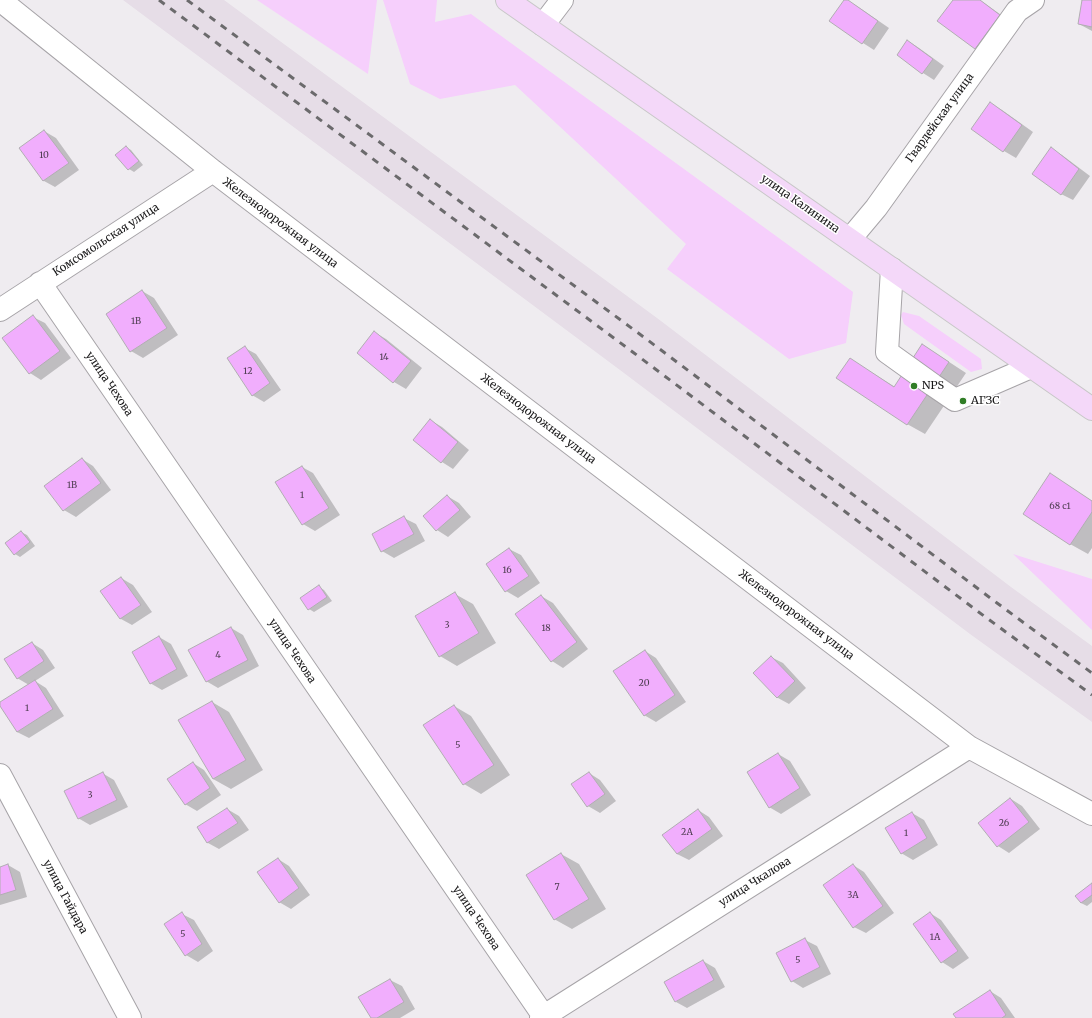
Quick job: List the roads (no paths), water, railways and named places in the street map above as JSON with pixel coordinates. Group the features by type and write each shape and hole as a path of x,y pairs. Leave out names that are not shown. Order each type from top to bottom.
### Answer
{"main road":[{"name":"улица Калинина","path":"507,0 1092,409"}],"street":[{"name":"Железнодорожная улица","path":"0,0 213,171 969,747 1092,814"},
{"path":"543,25 562,0"},
{"name":"Гвардейская улица","path":"850,239 876,208 1017,11 1033,0"},
{"name":"Комсомольская улица","path":"0,310 213,171"},
{"path":"892,269 887,352 933,386 955,400 1031,367"},
{"name":"улица Чехова","path":"40,283 543,1017"},
{"name":"улица Чкалова","path":"543,1017 969,747"},
{"name":"улица Гайдара","path":"0,775 130,1018"}],"railway":[{"path":"159,0 1092,695"},
{"path":"187,0 645,338 1092,673"}],"place":[{"name":"NPS","path":"914,386"},
{"name":"АГЗС","path":"963,401"}]}
